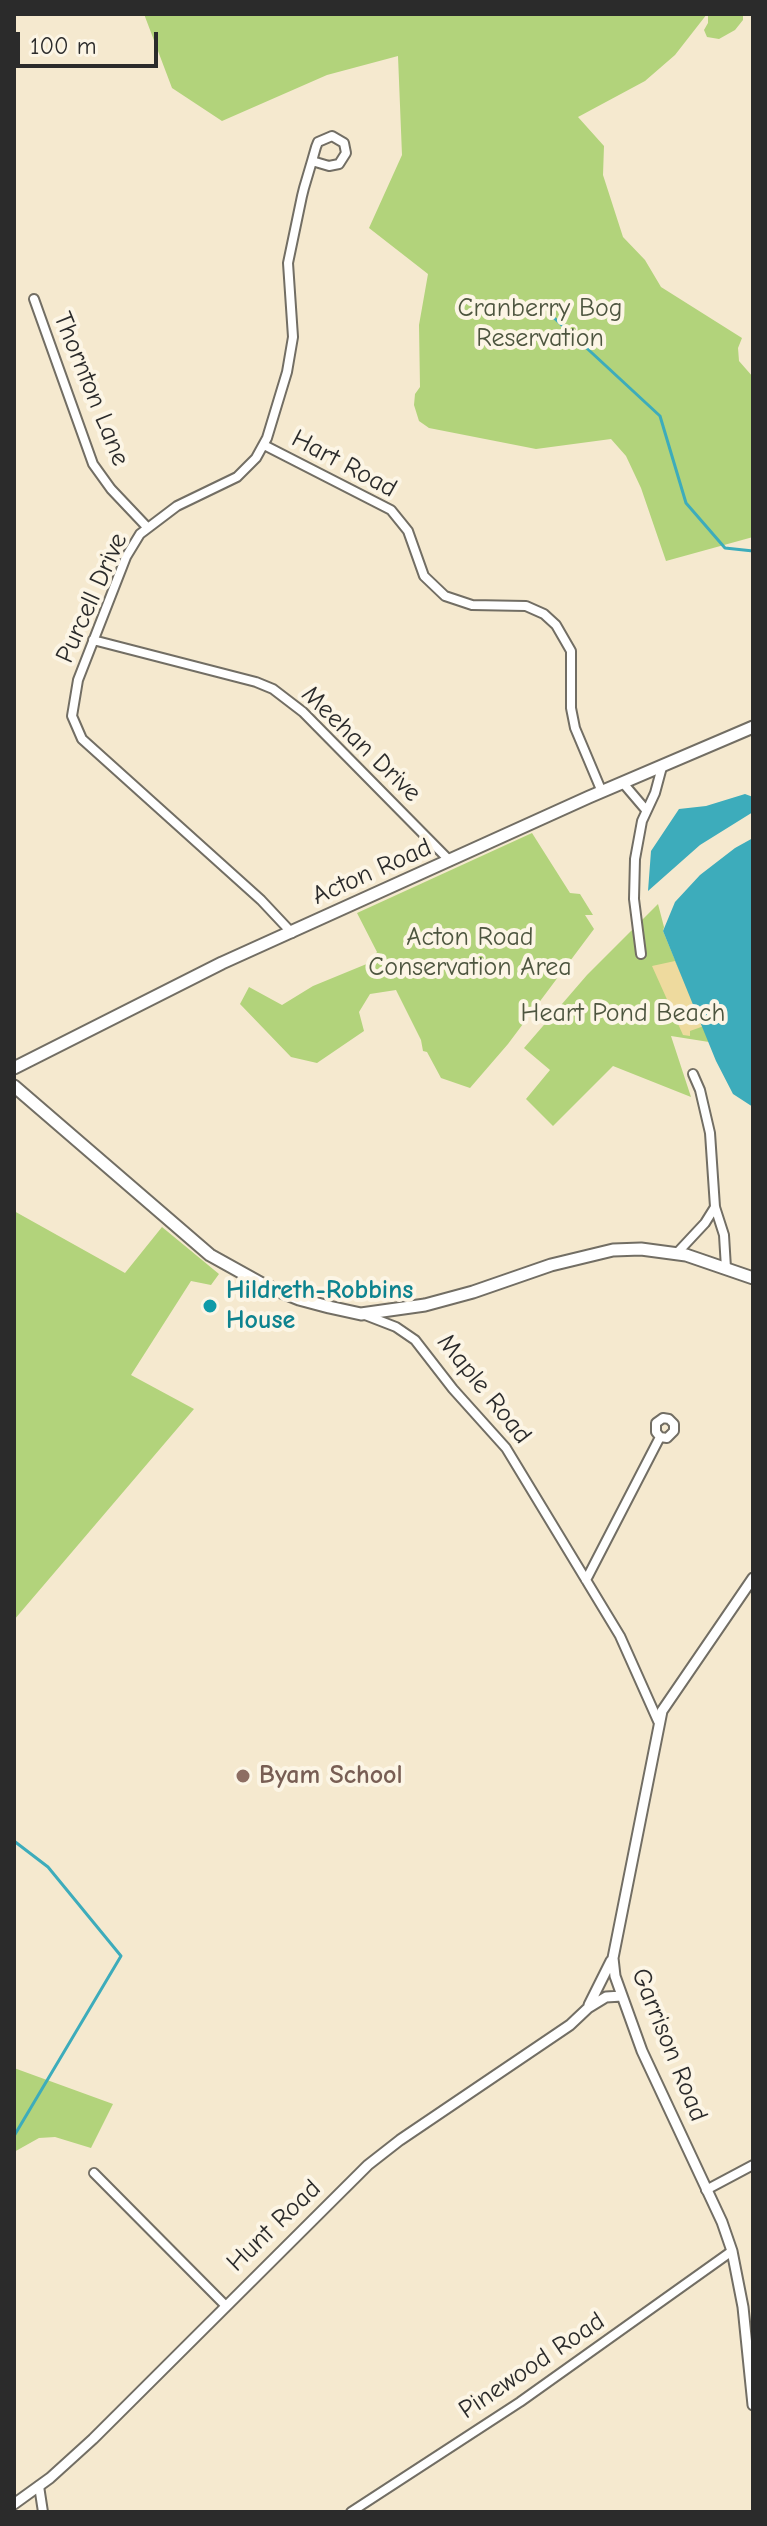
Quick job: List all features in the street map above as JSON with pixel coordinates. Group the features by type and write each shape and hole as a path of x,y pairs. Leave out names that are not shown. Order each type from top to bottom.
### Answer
{"main road":[{"name":"Acton Road","path":"14,1068 200,973 753,727"},
{"name":"Maple Road","path":"14,1086 194,1243 226,1266 299,1299 361,1314"},
{"path":"361,1314 450,1299 551,1265 613,1250 677,1253 753,1278"}],"street":[{"path":"334,136 343,141 346,153 339,164 329,166 312,161 322,138 334,136"},
{"name":"Purcell Drive","path":"292,933 261,900 82,739 72,716 78,680 93,640 126,557 147,527 177,506 237,477 252,463 264,445 292,348 294,325 289,255 312,161"},
{"name":"Thornton Lane","path":"34,299 93,464 111,489 147,527"},
{"name":"Hart Road","path":"264,445 391,510 406,526 424,576 445,596 472,605 526,606 551,619 566,638 571,651 573,721 602,792"},
{"name":"Meehan Drive","path":"93,640 273,689 303,712 450,861"},
{"path":"641,954 634,899 635,859 646,810 655,793 662,767"},
{"path":"623,783 646,810"},
{"path":"693,1074 710,1133 715,1207 724,1235 726,1268"},
{"path":"677,1253 705,1223 715,1207"},
{"name":"Maple Road","path":"361,1314 396,1327 423,1349 453,1389 506,1448 631,1658 658,1721"},
{"path":"586,1580 660,1437"},
{"name":"Garrison Road","path":"753,1578 703,1654 666,1702 658,1721 613,1958 622,1996 651,2074 732,2251 743,2307 753,2405"},
{"name":"Hunt Road","path":"588,2008 613,1958"},
{"name":"Hunt Road","path":"14,2504 93,2439 368,2165 570,2025 588,2008 606,1997 622,1996"},
{"path":"706,2190 753,2165"},
{"path":"94,2173 225,2305"},
{"name":"Pinewood Road","path":"351,2512 520,2402 732,2251"},
{"path":"39,2486 43,2512"}],"green space":[{"name":"Cranberry Bog Reservation","path":"144,14 707,14 675,55 645,81 578,117 604,146 603,175 623,237 645,260 661,287 742,338 738,348 739,361 753,377 753,537 666,561 641,488 626,456 611,439 536,449 429,428 419,421 414,405 415,394 420,387 419,325 428,274 369,228 402,155 398,56 327,75 222,121 172,88"},
{"path":"708,14 743,14 743,20 735,30 719,39 707,37 704,30"},
{"name":"Acton Road Conservation Area","path":"532,833 570,893 580,894 593,915 585,915 594,929 508,1044 470,1088 441,1078 427,1052 423,1051 421,1040 396,990 370,994 359,1012 364,1031 317,1063 291,1057 240,1004 249,987 282,1005 313,986 369,963 377,952 357,913"},
{"name":"Heart Pond Beach","path":"658,904 663,931 709,1042 671,1036 691,1097 613,1066 553,1126 526,1099 550,1070 524,1048 587,975"},
{"path":"14,1211 125,1273 162,1227 219,1274 211,1285 191,1281 131,1375 194,1409 14,1620"},
{"path":"14,2068 113,2104 91,2148 55,2137 39,2138 14,2152"}],"sand":[{"path":"675,961 704,1026 690,1031 690,1036 683,1035 652,966"}],"water":[{"path":"745,794 753,797 753,812 700,845 648,891 651,851 679,809 706,806"},
{"path":"753,838 753,1107 733,1094 716,1061 663,931 675,902 700,875"}],"waterway":[{"path":"551,315 660,416 686,503 725,548 753,551"},
{"path":"14,1841 48,1867 121,1956 14,2136"}],"place":[{"name":"Hildreth-Robbins House","path":"210,1306"},
{"name":"Byam School","path":"243,1776"}]}
